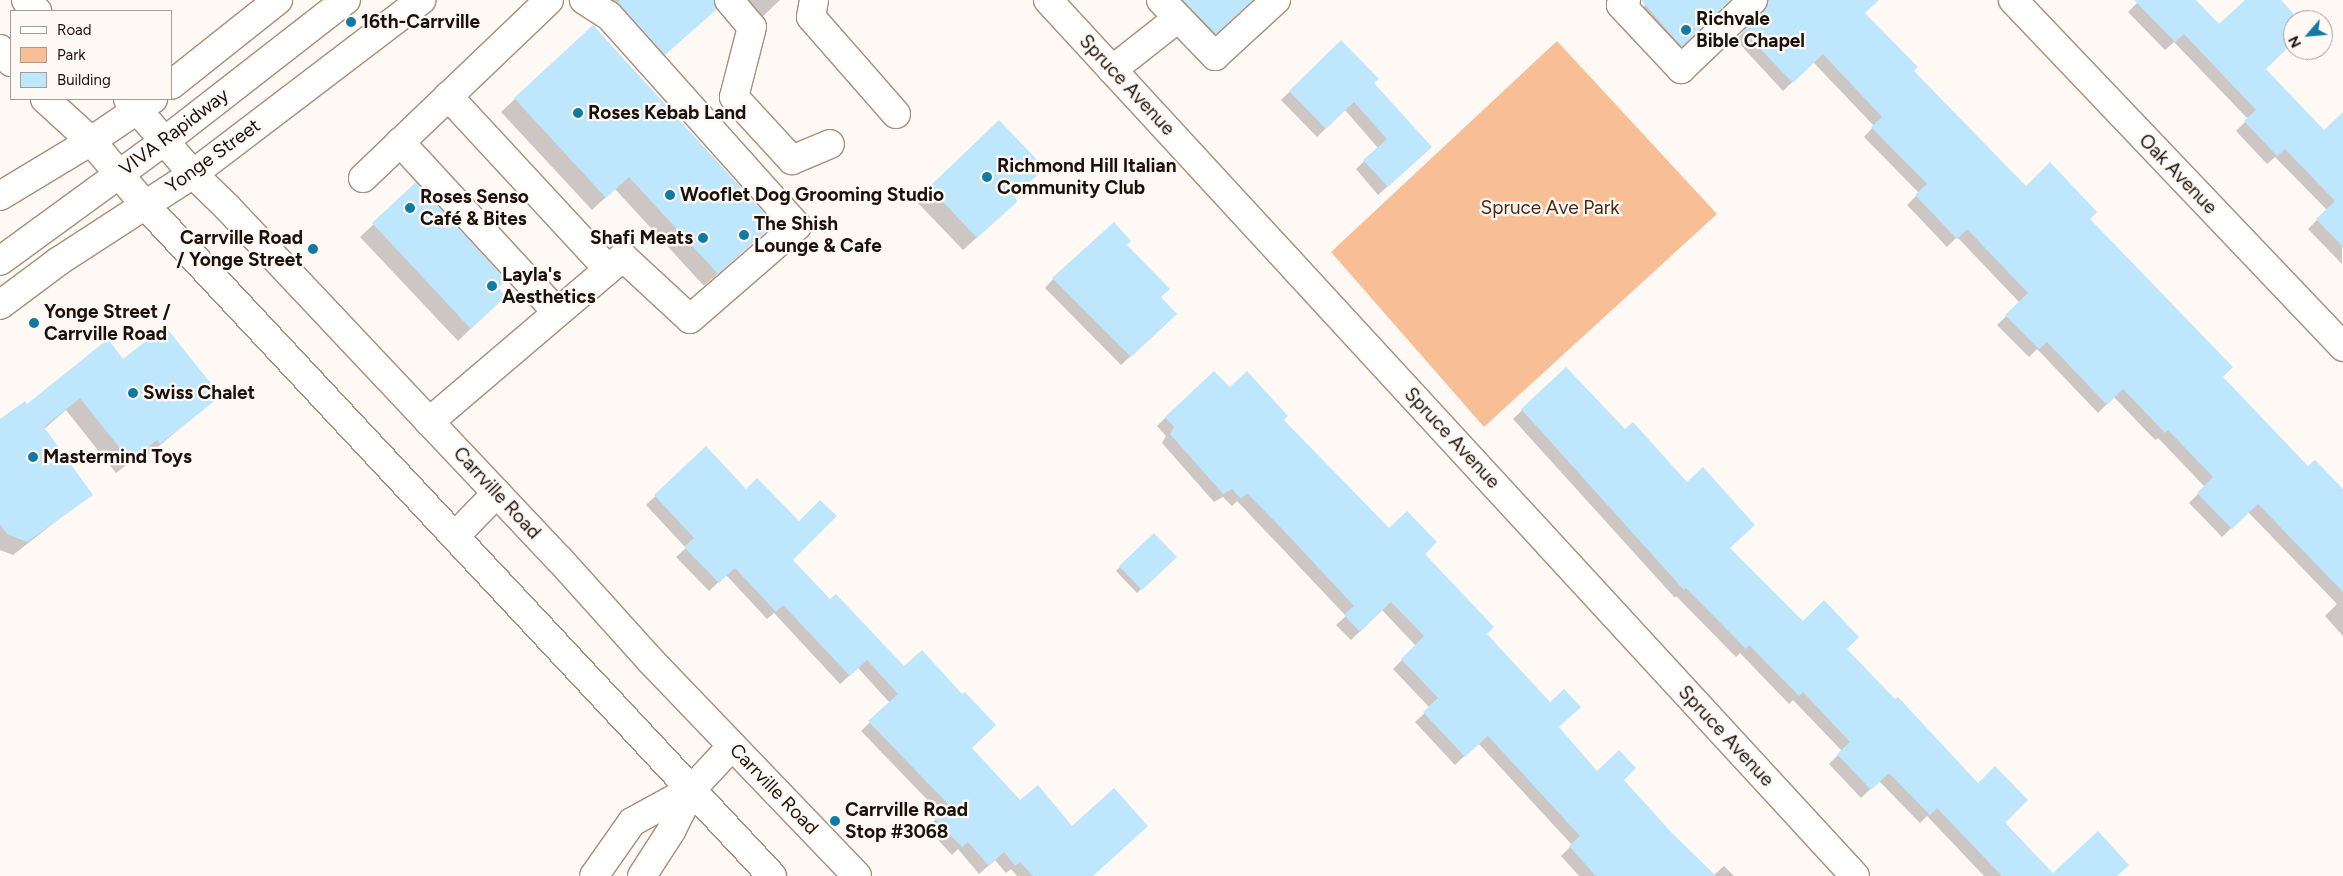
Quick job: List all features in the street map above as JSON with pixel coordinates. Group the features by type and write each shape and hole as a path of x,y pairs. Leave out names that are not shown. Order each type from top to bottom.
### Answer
{"main road":[{"path":"26,0 36,10"},
{"path":"172,84 278,0"},
{"name":"VIVA Rapidway","path":"0,261 118,173 166,140 346,0"},
{"name":"Yonge Street","path":"0,305 193,174 421,0"},
{"path":"363,178 548,0"},
{"path":"429,422 623,257 690,319 796,226 609,16 584,0"},
{"path":"729,0 752,27 734,97 792,160 830,144"},
{"path":"814,0 812,17 896,114"},
{"name":"Spruce Avenue","path":"1048,0 1855,876"},
{"path":"1112,70 1169,9 1215,56 1276,0"},
{"path":"1626,0 1621,5 1681,69 1753,0"},
{"name":"Oak Avenue","path":"2013,0 2343,347"},
{"path":"0,50 10,61"},
{"path":"448,96 608,269"},
{"path":"46,100 91,142 145,205 692,788 772,876"},
{"path":"0,196 91,142 140,102"},
{"name":"Carrville Road","path":"140,102 166,140 193,174 497,493 732,746 857,876"},
{"path":"400,142 558,312"},
{"path":"455,536 497,493"},
{"path":"594,876 632,822 692,788 732,746"},
{"path":"642,876 672,830 692,788"}],"green space":[{"name":"Spruce Ave Park","path":"1557,41 1717,214 1484,427 1331,252"}],"building":[{"path":"620,0 714,0 717,9 665,55 617,3"},
{"path":"1183,0 1253,0 1216,34"},
{"name":"Richvale Bible Chapel","path":"1641,0 1730,0 1682,47"},
{"path":"1768,0 1879,0 1865,13 1918,67 1914,71 2026,186 2050,162 2097,212 2090,219 2233,367 2223,377 2308,466 2315,460 2343,489 2343,592 2258,504 2232,529 2197,493 2213,477 2168,430 2165,433 2123,389 2107,405 2047,342 2039,349 2005,315 2028,293 1967,229 1957,239 1915,195 1927,184 1871,127 1882,117 1823,54 1793,83 1743,31 1764,11"},
{"path":"2134,0 2196,0 2219,24 2245,0 2281,0 2290,10 2283,10 2283,53 2266,69 2324,130 2343,112 2343,247 2316,219 2335,201 2285,149 2277,156 2244,121 2256,110 2184,34 2175,42"},
{"path":"593,25 774,224 718,274 629,177 606,198 514,98"},
{"path":"1341,40 1379,79 1374,83 1432,147 1388,187 1363,160 1387,139 1354,102 1326,129 1289,91"},
{"name":"Richmond Hill Italian Community Club","path":"999,120 1045,168 1015,196 1017,202 977,238 929,187"},
{"path":"416,182 506,280 498,288 506,296 471,329 372,223"},
{"path":"1114,222 1131,241 1127,245 1170,289 1161,297 1177,314 1131,357 1052,278"},
{"path":"165,326 221,396 160,444 157,440 130,461 80,398 44,427 93,495 27,542 7,534 0,524 0,419 25,401 27,404 108,339 123,359"},
{"path":"1566,367 1625,429 1633,422 1687,482 1703,467 1755,525 1730,548 1803,621 1824,600 1859,637 1847,649 1895,699 1898,697 1978,783 1995,766 2028,800 2005,823 2053,873 2098,831 2129,865 2117,876 2002,876 1937,808 1930,815 1889,773 1871,790 1837,754 1850,742 1803,692 1799,696 1749,645 1746,649 1686,588 1684,590 1521,409"},
{"path":"1214,371 1230,387 1247,371 1288,416 1284,420 1389,528 1407,511 1437,542 1425,554 1494,627 1487,634 1550,702 1564,689 1581,707 1559,727 1597,771 1619,750 1636,768 1624,780 1671,832 1716,876 1596,876 1569,846 1580,836 1488,736 1465,757 1423,712 1438,698 1401,659 1424,636 1391,602 1360,632 1344,615 1354,606 1286,533 1247,493 1241,499 1232,489 1223,494 1170,434 1174,427 1165,417"},
{"path":"706,446 746,489 757,478 799,521 820,500 837,516 793,560 830,599 836,594 904,666 922,650 962,694 965,692 996,725 972,748 1020,800 1038,785 1072,826 1114,788 1148,826 1093,876 1033,876 1020,862 1015,866 1004,852 989,866 968,842 962,847 934,818 949,805 868,721 898,694 867,660 850,676 783,605 776,612 735,568 719,583 684,547 694,538 654,495"},
{"path":"1154,533 1177,557 1142,590 1119,566"}],"place":[{"name":"16th-Carrville","path":"351,22"},
{"name":"Richvale Bible Chapel","path":"1686,30"},
{"name":"Roses Kebab Land","path":"578,113"},
{"name":"Richmond Hill Italian Community Club","path":"987,177"},
{"name":"Wooflet Dog Grooming Studio","path":"670,195"},
{"name":"Roses Senso Café & Bites","path":"410,208"},
{"name":"The Shish Lounge & Cafe","path":"744,235"},
{"name":"Shafi Meats","path":"703,238"},
{"name":"Carrville Road / Yonge Street","path":"313,249"},
{"name":"Layla's Aesthetics","path":"492,286"},
{"name":"Yonge Street / Carrville Road","path":"34,323"},
{"name":"Swiss Chalet","path":"133,393"},
{"name":"Mastermind Toys","path":"33,457"},
{"name":"Carrville Road Stop #3068","path":"835,821"}]}
